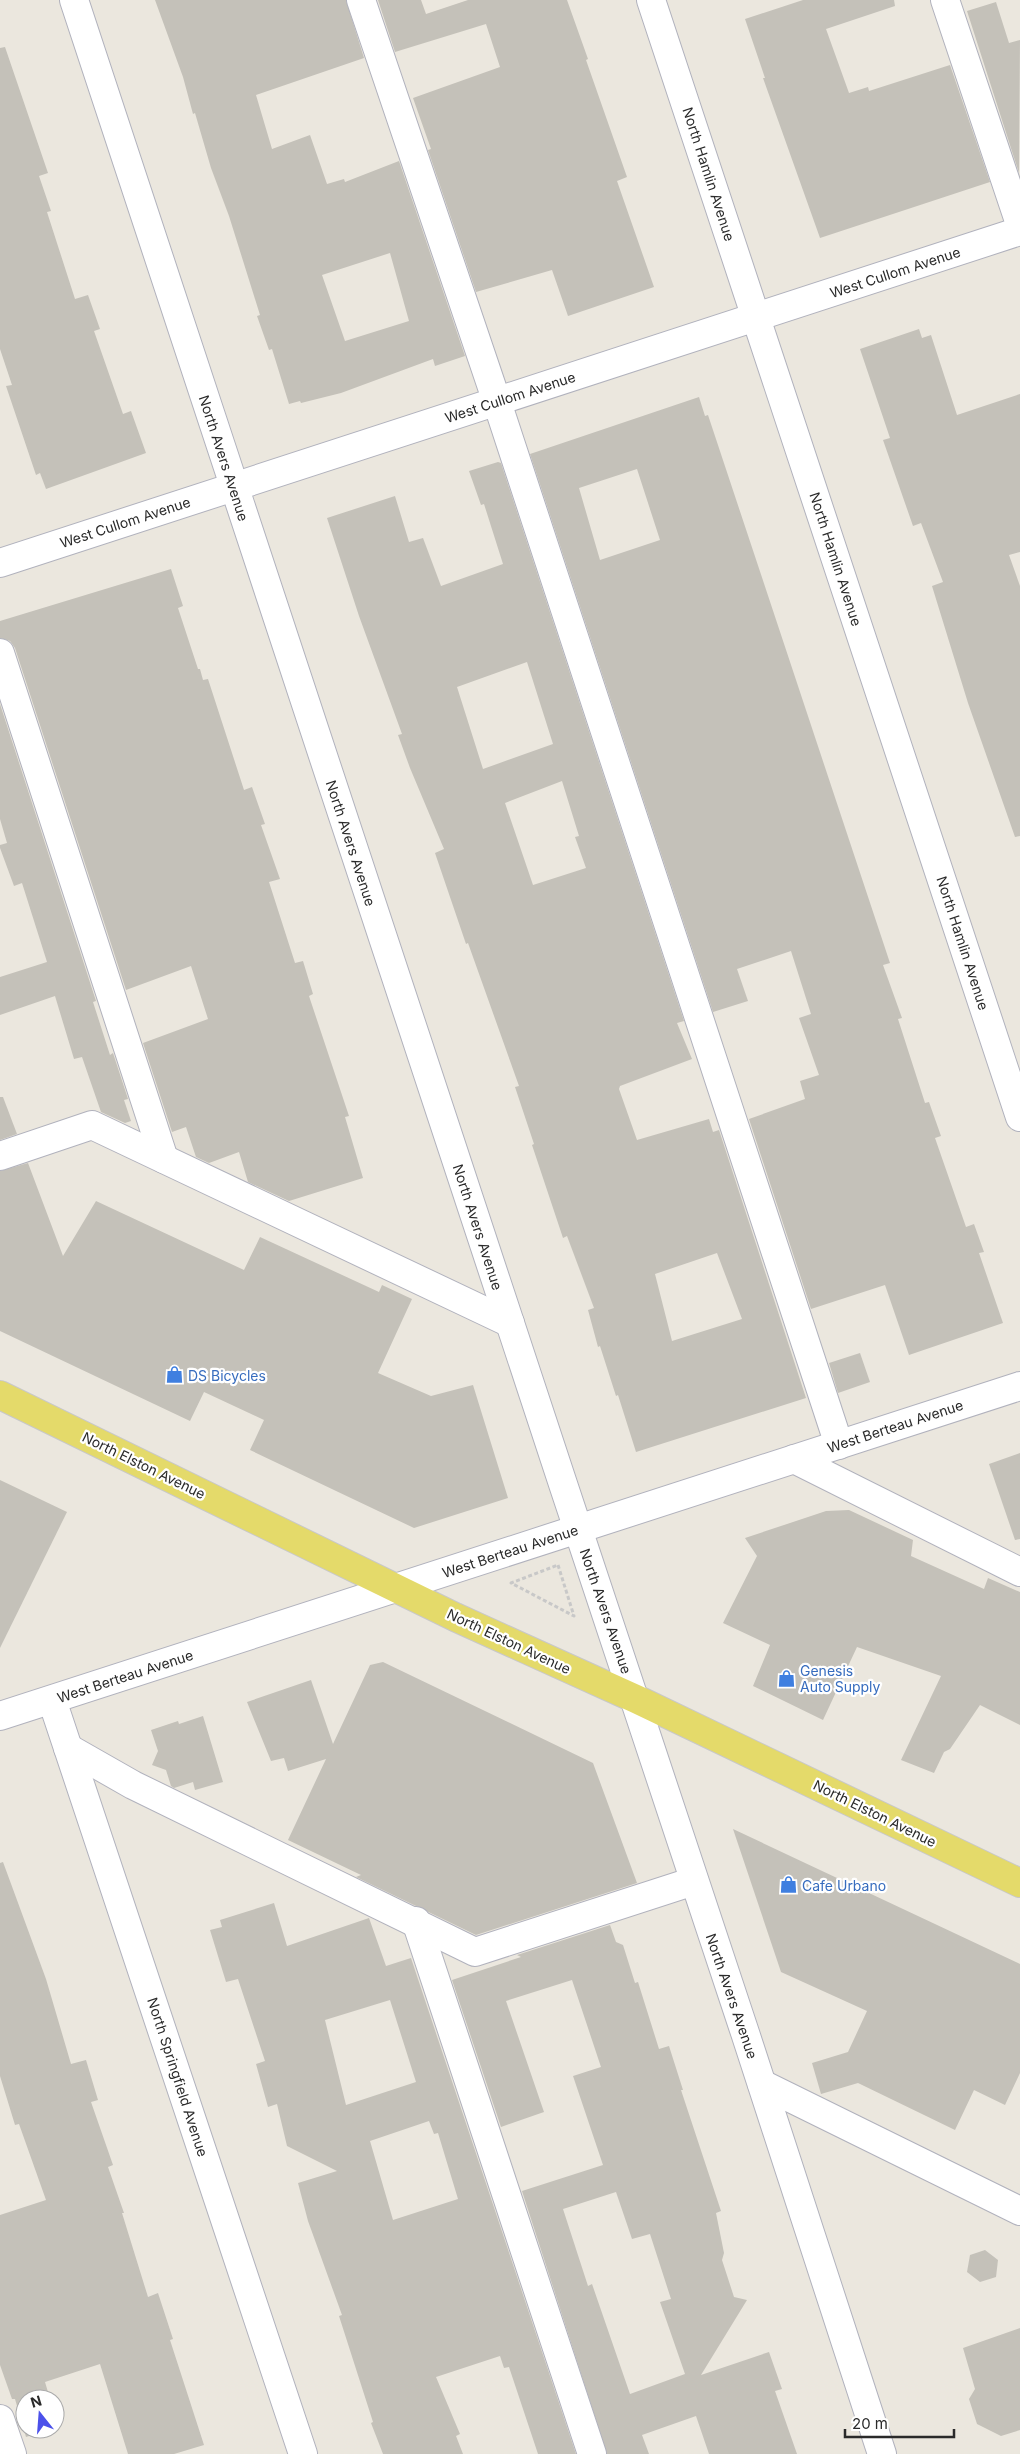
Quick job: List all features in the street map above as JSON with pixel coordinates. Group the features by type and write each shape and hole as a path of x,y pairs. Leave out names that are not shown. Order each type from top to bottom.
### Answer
{"main road":[{"name":"North Elston Avenue","path":"0,1395 397,1587 455,1617 636,1699 1020,1882"}],"street":[{"name":"North Avers Avenue","path":"74,0 233,487 636,1699 882,2454"},
{"path":"361,0 496,402 839,1444"},
{"name":"North Hamlin Avenue","path":"651,0 1020,1117"},
{"path":"945,0 1020,224"},
{"name":"West Cullom Avenue","path":"0,563 1020,231"},
{"path":"0,653 164,1159"},
{"path":"0,1156 92,1125 510,1323"},
{"name":"West Berteau Avenue","path":"0,1716 1020,1386"},
{"path":"794,1459 1020,1572"},
{"name":"North Springfield Avenue","path":"52,1700 303,2454"},
{"path":"68,1748 133,1785 416,1921 475,1952 694,1881"},
{"path":"416,1921 592,2454"},
{"path":"762,2084 1020,2211"},
{"path":"0,2419 12,2454"}],"path":[{"path":"558,1565 574,1616 534,1595 511,1583 558,1565"}],"building":[{"path":"155,0 346,0 364,58 256,95 272,149 310,135 327,184 344,179 345,182 399,161 465,356 435,366 433,359 341,393 301,403 300,401 289,404 272,349 269,350 257,316 260,315 229,216 211,168 195,113 193,114 183,77","holes":["390,253 409,321 345,341 322,275"]},
{"path":"378,0 421,0 426,14 468,0 567,0 627,177 617,181 654,287 568,316 552,270 476,292 428,150 431,149 413,98 500,67 486,24 395,52"},
{"path":"803,0 894,0 895,6 826,29 849,93 868,87 869,91 950,65 990,182 820,238 763,78 765,78 745,19"},
{"path":"996,2 1009,43 1020,40 1019,173 967,11"},
{"path":"5,47 48,173 39,176 51,211 47,212 75,299 88,295 100,329 94,331 123,414 131,411 146,453 46,489 40,473 36,475 6,386 12,385 0,349 0,48"},
{"path":"919,329 922,338 931,335 957,415 1020,394 1020,552 1009,555 1020,586 1020,836 1015,837 968,703 932,586 943,582 921,523 913,526 883,440 890,438 860,349"},
{"path":"699,397 705,416 708,415 890,963 883,965 902,1018 898,1019 925,1103 929,1102 941,1136 935,1138 966,1227 974,1224 984,1252 979,1253 1003,1323 909,1355 885,1285 811,1309 749,1119 805,1099 800,1081 819,1075 799,1018 811,1014 791,951 737,969 748,1001 713,1012 530,454","holes":["637,469 660,540 600,560 579,488"]},
{"path":"498,462 501,463 684,1021 677,1023 692,1059 620,1086 619,1089 637,1140 709,1119 713,1132 719,1130 806,1398 636,1452 618,1395 616,1396 600,1346 598,1347 588,1310 594,1308 567,1236 563,1238 515,1087 519,1086 468,943 466,944 435,853 444,849 398,735 402,734 359,616 327,518 395,496 409,542 423,538 441,586 503,564 484,504 481,505 469,471","holes":["527,662 553,744 483,769 457,687","562,781 579,836 575,837 586,868 533,885 505,803","717,1253 742,1319 672,1341 655,1274"]},
{"path":"171,569 183,606 178,608 198,669 200,669 203,680 208,679 244,790 252,787 265,824 261,825 280,879 269,882 295,963 303,961 313,994 309,996 349,1116 345,1117 363,1178 289,1201 248,1182 239,1152 209,1163 196,1157 186,1127 172,1132 143,1043 208,1019 191,966 126,990 15,648 10,641 0,638 0,621"},
{"path":"0,704 96,1001 93,1002 110,1055 113,1053 128,1099 124,1100 131,1121 125,1123 101,1112 82,1057 74,1059 55,996 0,1015 0,977 47,962 22,883 14,886 0,848 0,845 7,843 0,819"},
{"path":"0,1097 3,1097 17,1134 0,1140"},
{"path":"28,1163 63,1256 96,1201 244,1270 260,1237 379,1292 382,1285 412,1299 378,1373 431,1396 473,1385 508,1498 414,1528 250,1450 264,1420 204,1392 190,1421 0,1331 0,1171"},
{"path":"860,1353 870,1382 838,1393 829,1363"},
{"path":"1020,1453 1020,1539 1015,1540 989,1464"},
{"path":"0,1480 67,1512 0,1648"},
{"path":"849,1510 913,1540 911,1556 984,1589 988,1578 1020,1592 1020,1725 980,1705 950,1749 944,1752 934,1773 901,1760 941,1676 857,1647 823,1720 753,1686 770,1645 723,1623 757,1556 745,1538 826,1511"},
{"path":"383,1662 593,1763 637,1883 476,1935 356,1877 361,1875 288,1840 326,1759 288,1771 284,1758 271,1761 247,1702 311,1680 333,1744 370,1665"},
{"path":"203,1716 223,1782 195,1790 193,1782 174,1788 171,1786 166,1770 152,1765 158,1751 151,1730 178,1721 179,1724"},
{"path":"733,1829 1020,1964 1020,2073 1005,2105 974,2090 955,2130 858,2083 821,2094 812,2063 848,2052 867,2011 781,1972"},
{"path":"3,1862 46,1979 71,2064 86,2060 98,2100 91,2102 113,2165 108,2167 124,2213 122,2213 148,2297 158,2293 173,2339 170,2340 204,2445 174,2454 128,2454 100,2364 45,2382 47,2389 15,2389 15,2399 12,2399 0,2365 0,2215 46,2200 19,2124 15,2125 0,2076 0,1863"},
{"path":"274,1903 287,1946 369,1918 386,1966 411,1958 576,2454 538,2454 509,2367 504,2368 500,2356 436,2377 460,2434 456,2436 463,2454 383,2454 371,2423 373,2422 339,2316 342,2315 308,2221 298,2183 337,2171 287,2146 277,2104 268,2107 256,2064 265,2061 238,1979 226,1982 210,1930 222,1927 220,1920","holes":["390,2000 416,2082 346,2105 325,2020","429,2121 434,2134 438,2133 458,2199 393,2220 370,2141"]},
{"path":"610,1925 616,1942 623,1945 635,1983 638,1982 659,2049 669,2046 683,2090 681,2090 721,2211 716,2213 724,2253 722,2260 734,2297 747,2300 701,2375 769,2352 782,2389 775,2391 797,2454 709,2454 696,2416 642,2435 649,2454 607,2454 522,2191 603,2165 573,2076 601,2067 572,1980 506,2001 544,2112 501,2127 452,1980 521,1957 517,1955","holes":["616,2192 632,2239 650,2234 671,2299 660,2302 685,2374 630,2394 592,2284 588,2286 563,2209"]},
{"path":"985,2250 998,2260 996,2277 980,2282 967,2272 970,2255"},
{"path":"1020,2328 1020,2430 1001,2436 977,2424 969,2399 975,2389 963,2348"}],"place":[{"name":"DS Bicycles","path":"174,1375"},
{"name":"Genesis Auto Supply","path":"786,1678"},
{"name":"Cafe Urbano","path":"788,1885"}]}
